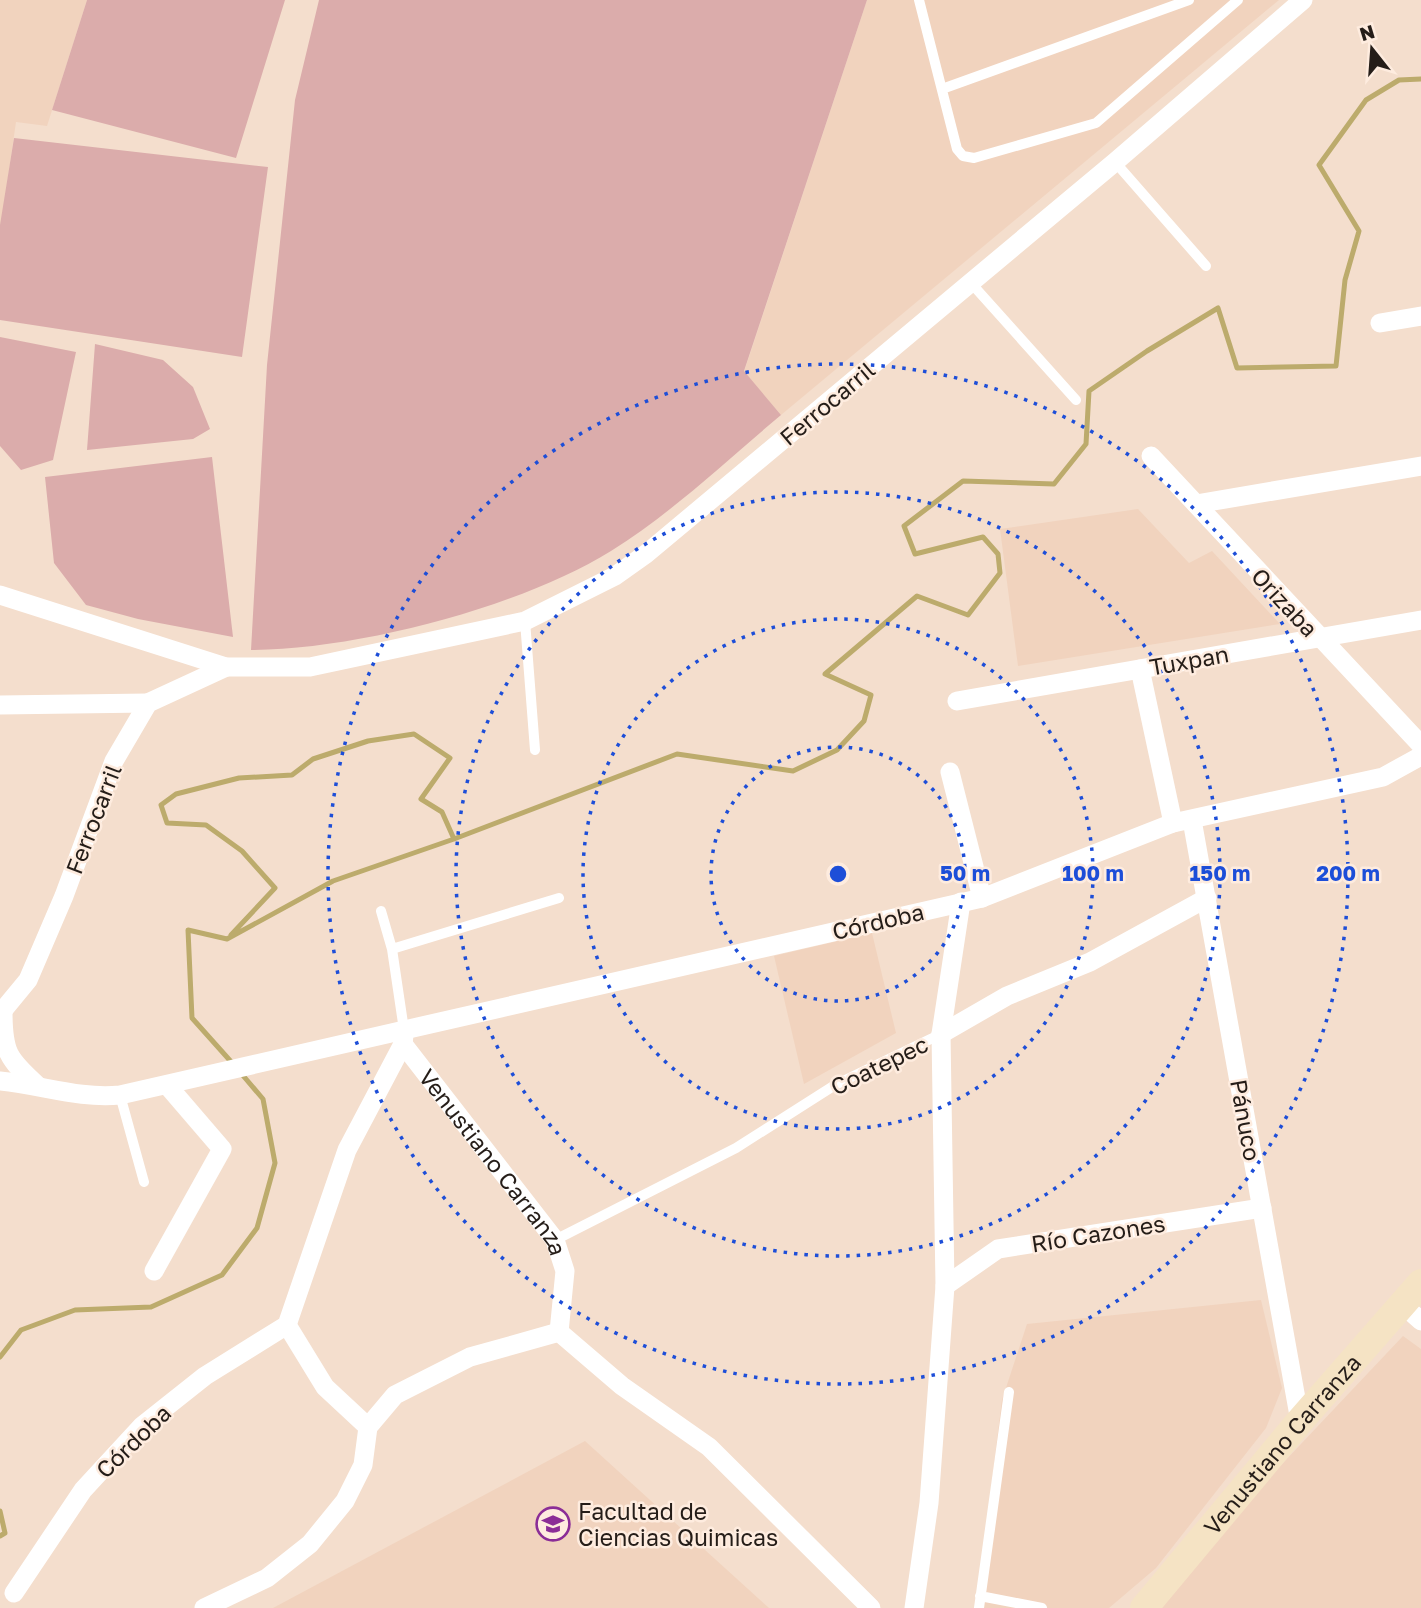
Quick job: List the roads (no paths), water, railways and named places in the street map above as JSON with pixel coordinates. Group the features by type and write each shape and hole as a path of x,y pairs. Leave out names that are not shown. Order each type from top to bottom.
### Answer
{"main road":[{"name":"Venustiano Carranza","path":"1144,1608 1300,1421 1412,1313 1421,1283"}],"street":[{"name":"Ferrocarril","path":"0,595 226,667 310,667 524,621 615,576 646,554 1115,162 1303,0"},
{"path":"1380,323 1421,316"},
{"name":"Orizaba","path":"1151,456 1318,638 1421,745"},
{"path":"1196,504 1421,466"},
{"name":"Tuxpan","path":"957,701 1421,620"},
{"name":"Ferrocarril","path":"37,1085 12,1062 3,1043 2,1013 27,980 64,896 114,761 148,703 226,667"},
{"name":"Pánuco","path":"1140,669 1207,898 1300,1421"},
{"path":"0,705 148,703"},
{"name":"Córdoba","path":"294,1056 404,1037 982,898 1183,821 1383,777 1421,756"},
{"path":"950,772 982,898"},
{"name":"Coatepec","path":"941,1034 1007,996 1090,962 1207,898"},
{"path":"914,1608 929,1503 945,1286 941,1034 961,902"},
{"path":"368,1427 325,1387 287,1325 347,1150 404,1037"},
{"name":"Venustiano Carranza","path":"404,1037 555,1240 565,1271 559,1332"},
{"name":"Ferrocarril","path":"0,1081 37,1085 90,1098 120,1095 294,1056"},
{"name":"Ferrocarril","path":"0,1069 37,1085"},
{"path":"154,1271 222,1149 167,1085"},
{"name":"Río Cazones","path":"945,1286 998,1249 1262,1208"},
{"name":"Córdoba","path":"14,1593 83,1490 142,1426 205,1377 287,1325"},
{"path":"204,1608 246,1590 310,1544 345,1501 363,1465 368,1427 395,1395 470,1357 559,1332 622,1386 709,1447 871,1608"}],"lane":[{"path":"919,0 957,149 963,156 974,158 1096,122 1238,0"},
{"path":"942,89 1189,0"},
{"path":"1115,162 1206,267"},
{"path":"971,283 1076,400"},
{"path":"524,621 535,750"},
{"path":"392,949 559,898"},
{"path":"381,911 392,949 404,1037"},
{"name":"Coatepec","path":"555,1240 736,1148 835,1084 941,1034"},
{"path":"120,1095 144,1182"},
{"path":"979,1608 1009,1392"},
{"path":"980,1596 1042,1608"}],"waterway":[{"path":"234,1065 192,1018 188,930 227,939 333,881 454,839 677,754 793,771 837,750 864,721 871,695 825,674 917,596 968,615 1000,573 998,554 983,537 915,554 904,526 963,481 1054,484 1086,444 1089,391 1147,351 1218,308 1237,368 1336,366 1345,280 1359,231 1319,165 1366,100 1399,80 1421,79"},
{"path":"231,935 275,888 242,851 206,825 167,823 161,805 176,794 239,778 292,775 313,759 368,741 414,734 450,758 421,799 442,812 454,839"},
{"path":"0,1357 21,1330 75,1310 151,1307 222,1275 257,1228 275,1163 263,1099 240,1072"},
{"path":"0,1511 5,1533 0,1536"}],"place":[{"name":"Facultad de Ciencias Quimicas","path":"553,1524"}]}
